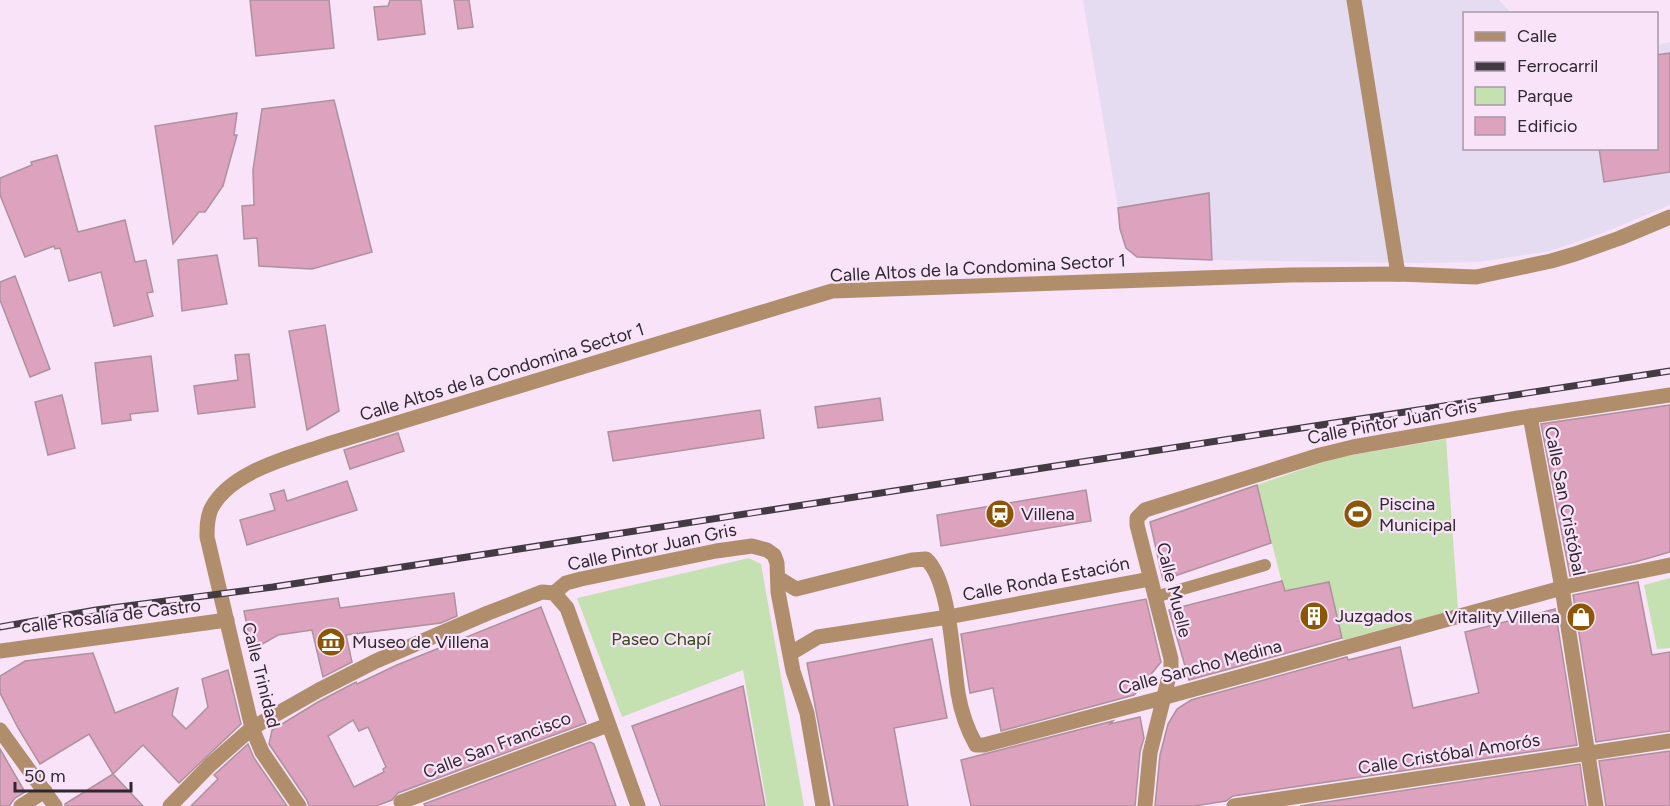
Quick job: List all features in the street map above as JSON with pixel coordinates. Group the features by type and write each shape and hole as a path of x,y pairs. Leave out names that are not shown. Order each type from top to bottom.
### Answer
{"street":[{"path":"1354,0 1398,274"},
{"name":"Calle Altos de la Condomina Sector 1","path":"218,579 207,537 207,522 211,510 218,499 236,482 255,472 328,444 832,291 1290,275 1398,274 1476,277 1551,261 1620,238 1670,217"},
{"name":"Calle Pintor Juan Gris","path":"1137,525 1137,518 1144,510 1320,455 1353,447 1530,416 1670,394"},
{"name":"Calle San Cristóbal","path":"1530,416 1562,588 1596,806"},
{"name":"Calle Muelle","path":"1137,525 1171,659 1171,668 1150,753 1145,806"},
{"name":"Calle Pintor Juan Gris","path":"170,806 210,765 252,728 376,661 542,592 554,593 566,583 581,579 752,546 767,550 774,555 778,571"},
{"name":"Calle Ronda Estación","path":"778,571 796,589 912,560 926,560 935,571 948,617"},
{"path":"1155,597 1265,565"},
{"name":"Calle Sancho Medina","path":"948,617 958,694 968,731 976,745 984,745 1562,588 1670,565"},
{"path":"778,571 778,592 791,653 794,680 807,713 823,806"},
{"name":"Calle Trinidad","path":"218,579 252,728 262,752 299,806"},
{"name":"Calle Ronda Estación","path":"791,653 818,637 948,617 1150,579"},
{"path":"554,593 567,608 638,806"},
{"name":"calle Rosalía de Castro","path":"0,651 227,620"},
{"name":"Calle San Francisco","path":"401,802 608,725"},
{"path":"0,730 55,806"},
{"name":"Calle Cristóbal Amorós","path":"1234,806 1670,741"},
{"path":"21,806 45,791"}],"shaded area":[{"path":"1083,0 1499,0 1510,12 1463,12 1463,150 1658,150 1658,45 1670,42 1670,205 1605,232 1550,251 1478,262 1412,263 1137,257 1118,208"}],"green space":[{"name":"Piscina Municipal","path":"1446,439 1458,609 1343,640 1328,582 1284,591 1257,485 1335,458"},
{"name":"Paseo Chapí","path":"749,558 761,564 804,806 767,806 743,670 622,717 577,598"},
{"path":"1670,578 1670,648 1657,649 1644,585"}],"building":[{"path":"250,0 329,0 334,48 256,56"},
{"path":"390,0 421,0 425,34 378,40 374,7 388,6"},
{"path":"454,0 469,0 473,27 458,29"},
{"path":"1670,53 1670,172 1604,182 1599,150 1658,150 1658,55"},
{"path":"334,100 372,252 312,269 259,266 257,238 244,239 242,206 254,205 253,170 262,109"},
{"path":"237,113 234,135 237,135 223,186 205,212 199,212 173,244 155,126"},
{"path":"57,155 78,232 125,220 135,262 146,260 153,292 147,293 153,316 114,326 101,272 69,281 60,248 55,249 54,246 25,257 0,195 0,178 32,165 31,162"},
{"path":"1209,193 1212,260 1137,257 1126,248 1120,229 1118,208"},
{"path":"217,255 227,304 182,311 178,260"},
{"path":"15,276 50,369 30,377 0,300 0,282"},
{"path":"325,325 339,411 307,430 289,331"},
{"path":"249,354 255,407 198,414 194,386 238,380 235,355"},
{"path":"151,356 158,411 130,414 131,420 102,424 95,363"},
{"path":"62,395 75,448 48,455 35,402"},
{"path":"880,398 883,420 818,428 815,407"},
{"path":"1670,405 1670,552 1570,576 1541,424"},
{"path":"760,410 764,438 613,461 608,432"},
{"path":"398,433 404,451 350,469 344,450"},
{"path":"347,481 357,510 247,545 240,520 275,510 270,494 284,490 287,501"},
{"path":"1257,485 1271,543 1163,580 1150,522"},
{"path":"1086,490 1091,521 941,546 937,515"},
{"path":"1282,581 1285,591 1329,582 1342,638 1189,680 1169,610"},
{"path":"1638,582 1652,655 1670,652 1670,731 1596,742 1573,595"},
{"name":"Museo de Villena","path":"454,593 457,616 441,623 346,635 352,662 323,677 312,630 278,635 252,650 244,611 338,598 340,608"},
{"path":"1146,599 1161,662 1134,695 1001,731 993,688 970,693 961,634"},
{"path":"541,607 586,723 398,793 392,800 376,806 309,806 269,744 272,730 356,682 357,684 397,665","holes":["353,720 359,731 368,727 386,767 383,769 384,772 354,787 328,736"]},
{"path":"1555,609 1577,745 1233,796 1226,801 1194,806 1155,806 1160,755 1168,724 1177,709 1191,700 1347,657 1348,660 1400,647 1413,708 1479,693 1465,632"},
{"path":"932,639 947,718 894,728 908,806 834,806 807,663"},
{"path":"93,653 115,713 178,688 172,715 186,729 208,707 202,679 228,670 241,724 179,783 143,745 113,774 89,734 40,764 0,693 0,676 25,661"},
{"path":"743,686 765,806 661,806 632,726"},
{"path":"1140,717 1144,738 1140,752 1135,806 971,806 961,760 1113,721 1110,724"},
{"path":"590,742 594,744 616,806 425,806 424,804"},
{"path":"248,744 254,758 287,806 191,806 218,779 214,775"},
{"path":"0,749 25,792 15,798 9,806 0,806"},
{"path":"1670,751 1670,806 1606,806 1599,761"},
{"path":"1580,764 1586,806 1300,806"},
{"path":"113,774 143,806 65,806 65,804"}],"railway":[{"path":"0,627 96,610 273,587 1670,371"}],"place":[{"name":"Villena","path":"1000,514"},
{"name":"Piscina Municipal","path":"1358,514"},
{"name":"Juzgados","path":"1314,616"},
{"name":"Vitality Villena","path":"1581,617"},
{"name":"Museo de Villena","path":"331,642"}]}
